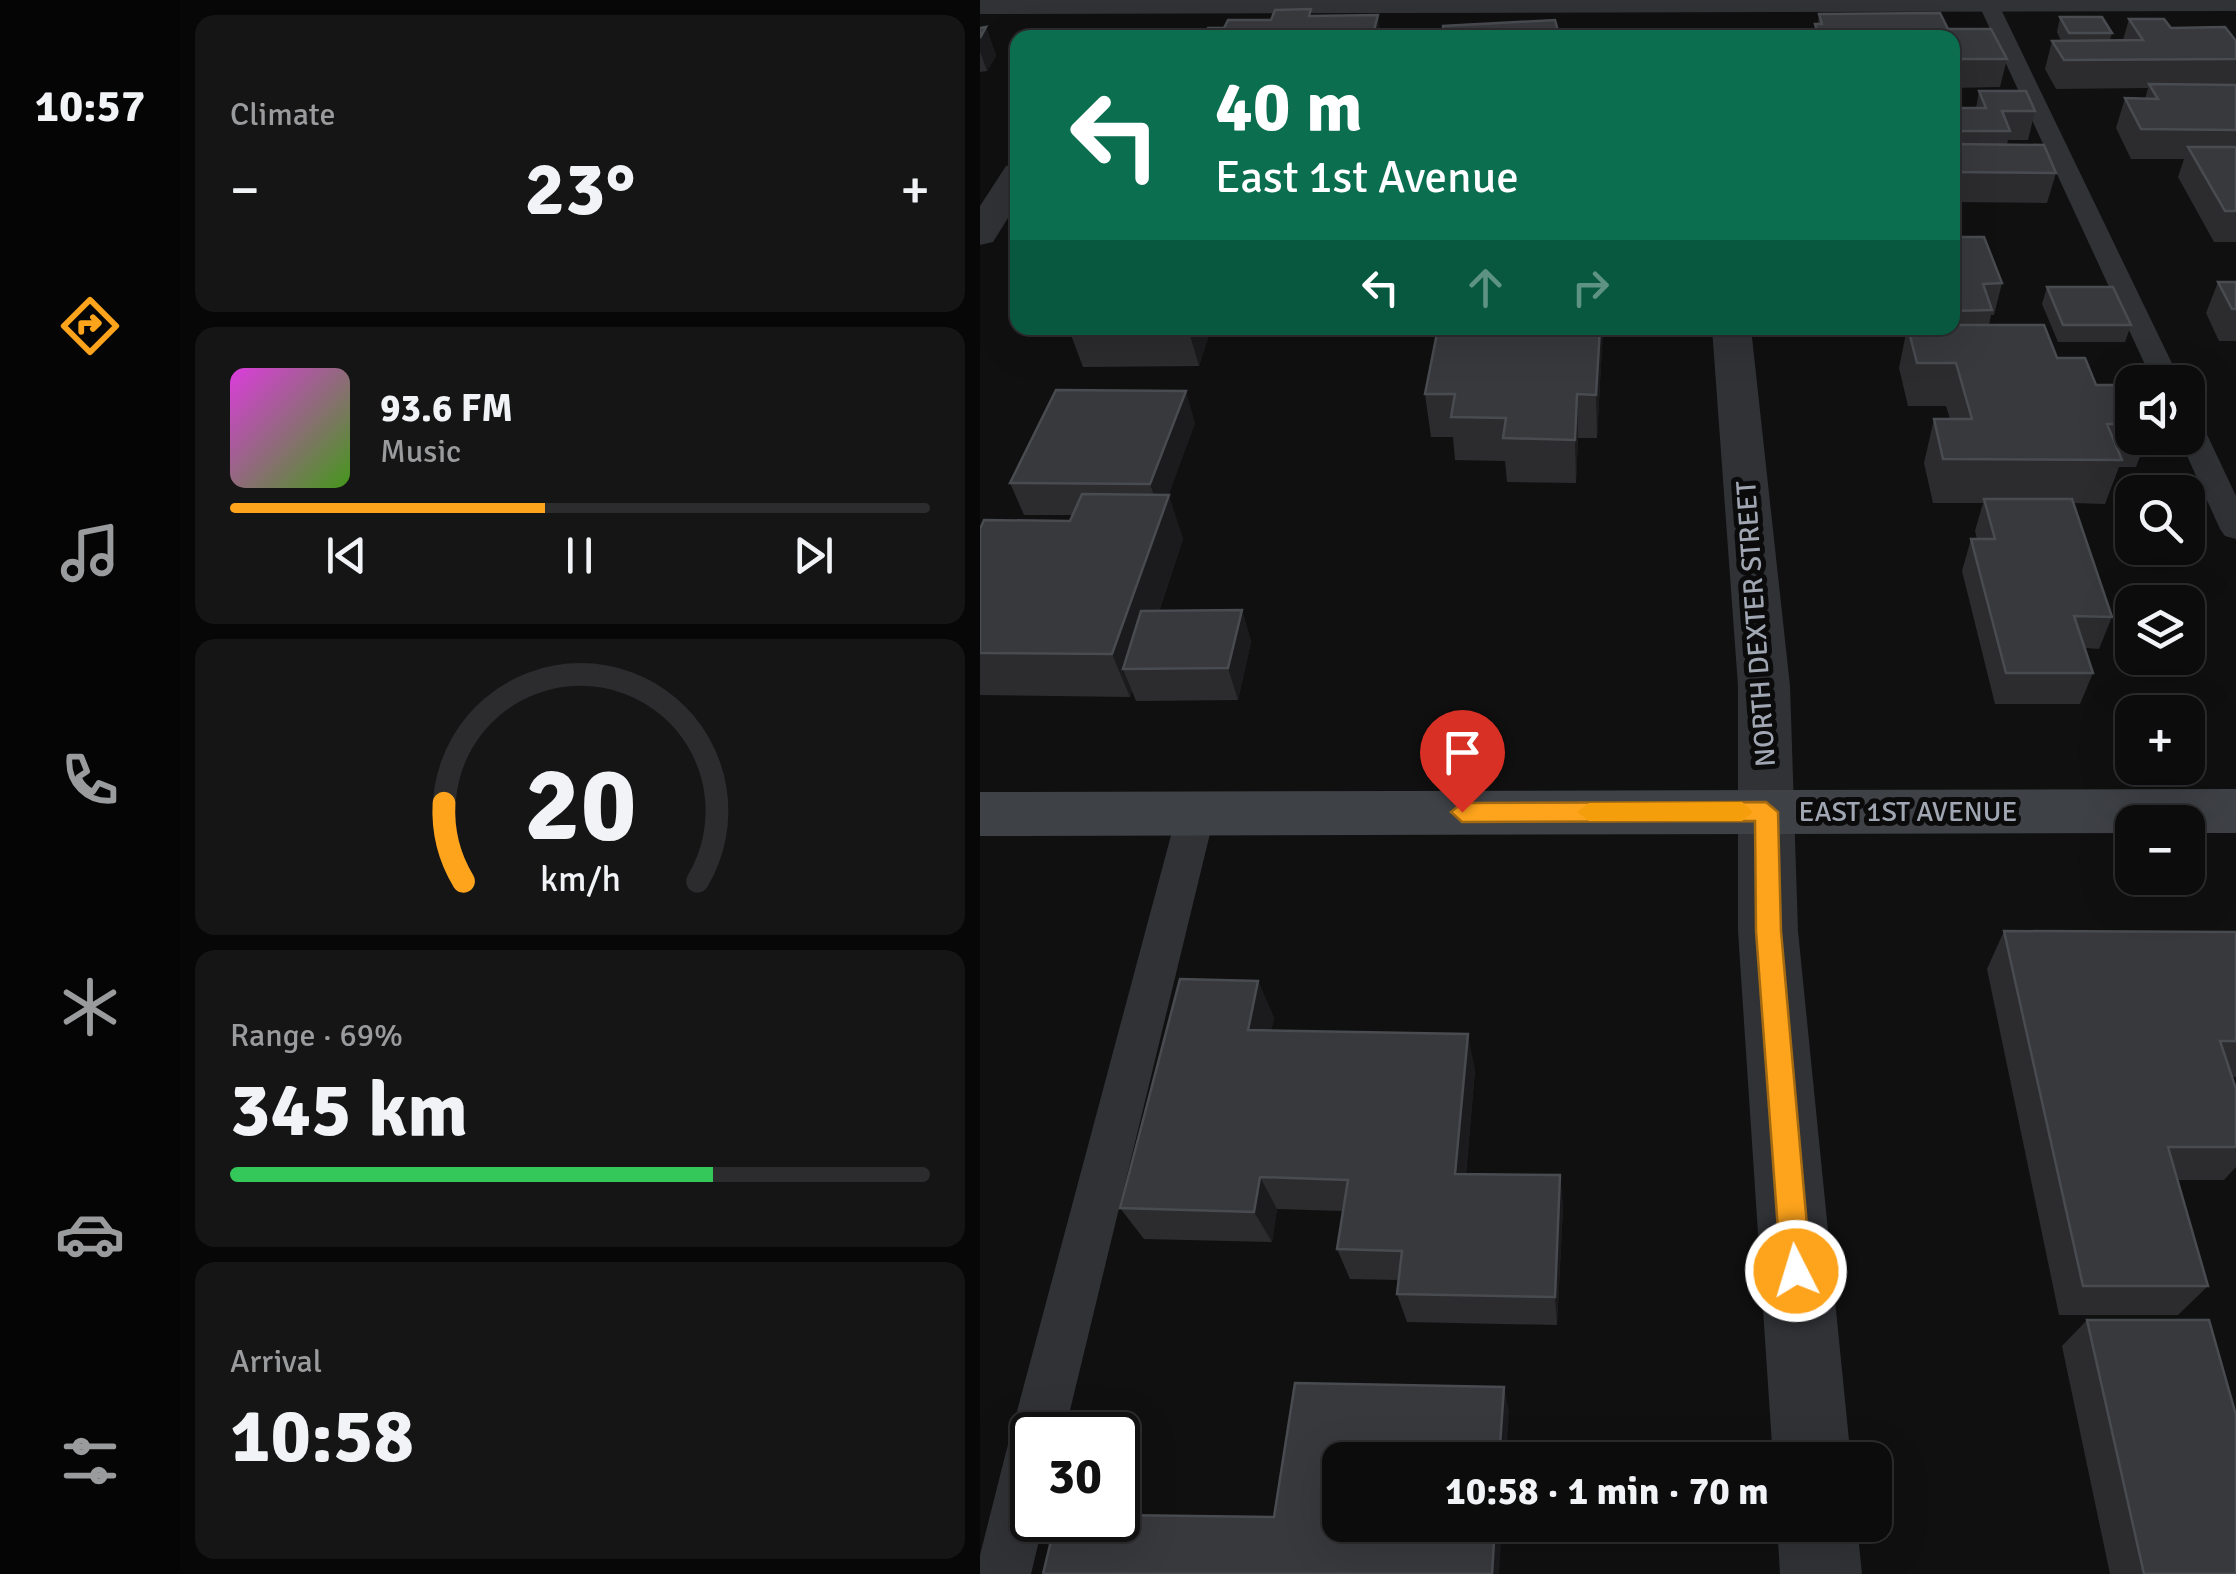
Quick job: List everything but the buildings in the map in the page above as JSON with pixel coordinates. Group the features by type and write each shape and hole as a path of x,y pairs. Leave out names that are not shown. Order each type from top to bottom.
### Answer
{"street":[{"path":"1700,2 1703,30"},
{"path":"1105,30 1122,3"},
{"path":"980,6 2236,3"},
{"path":"980,234 1010,186"},
{"name":"NORTH DEXTER STREET","path":"1731,335 1764,686 1768,931 1811,1442"},
{"name":"EAST 1ST AVENUE","path":"980,814 2236,811"},
{"path":"1818,1542 1821,1574"}],"lane":[{"path":"1988,3 2159,365"},
{"path":"2202,455 2236,529"},
{"path":"1044,1412 1196,814"},
{"path":"1002,1574 1010,1542"}],"slow traffic":[{"path":"1589,812 1742,812"}],"route":[{"path":"1462,812 1766,812 1768,931 1796,1271"}]}
